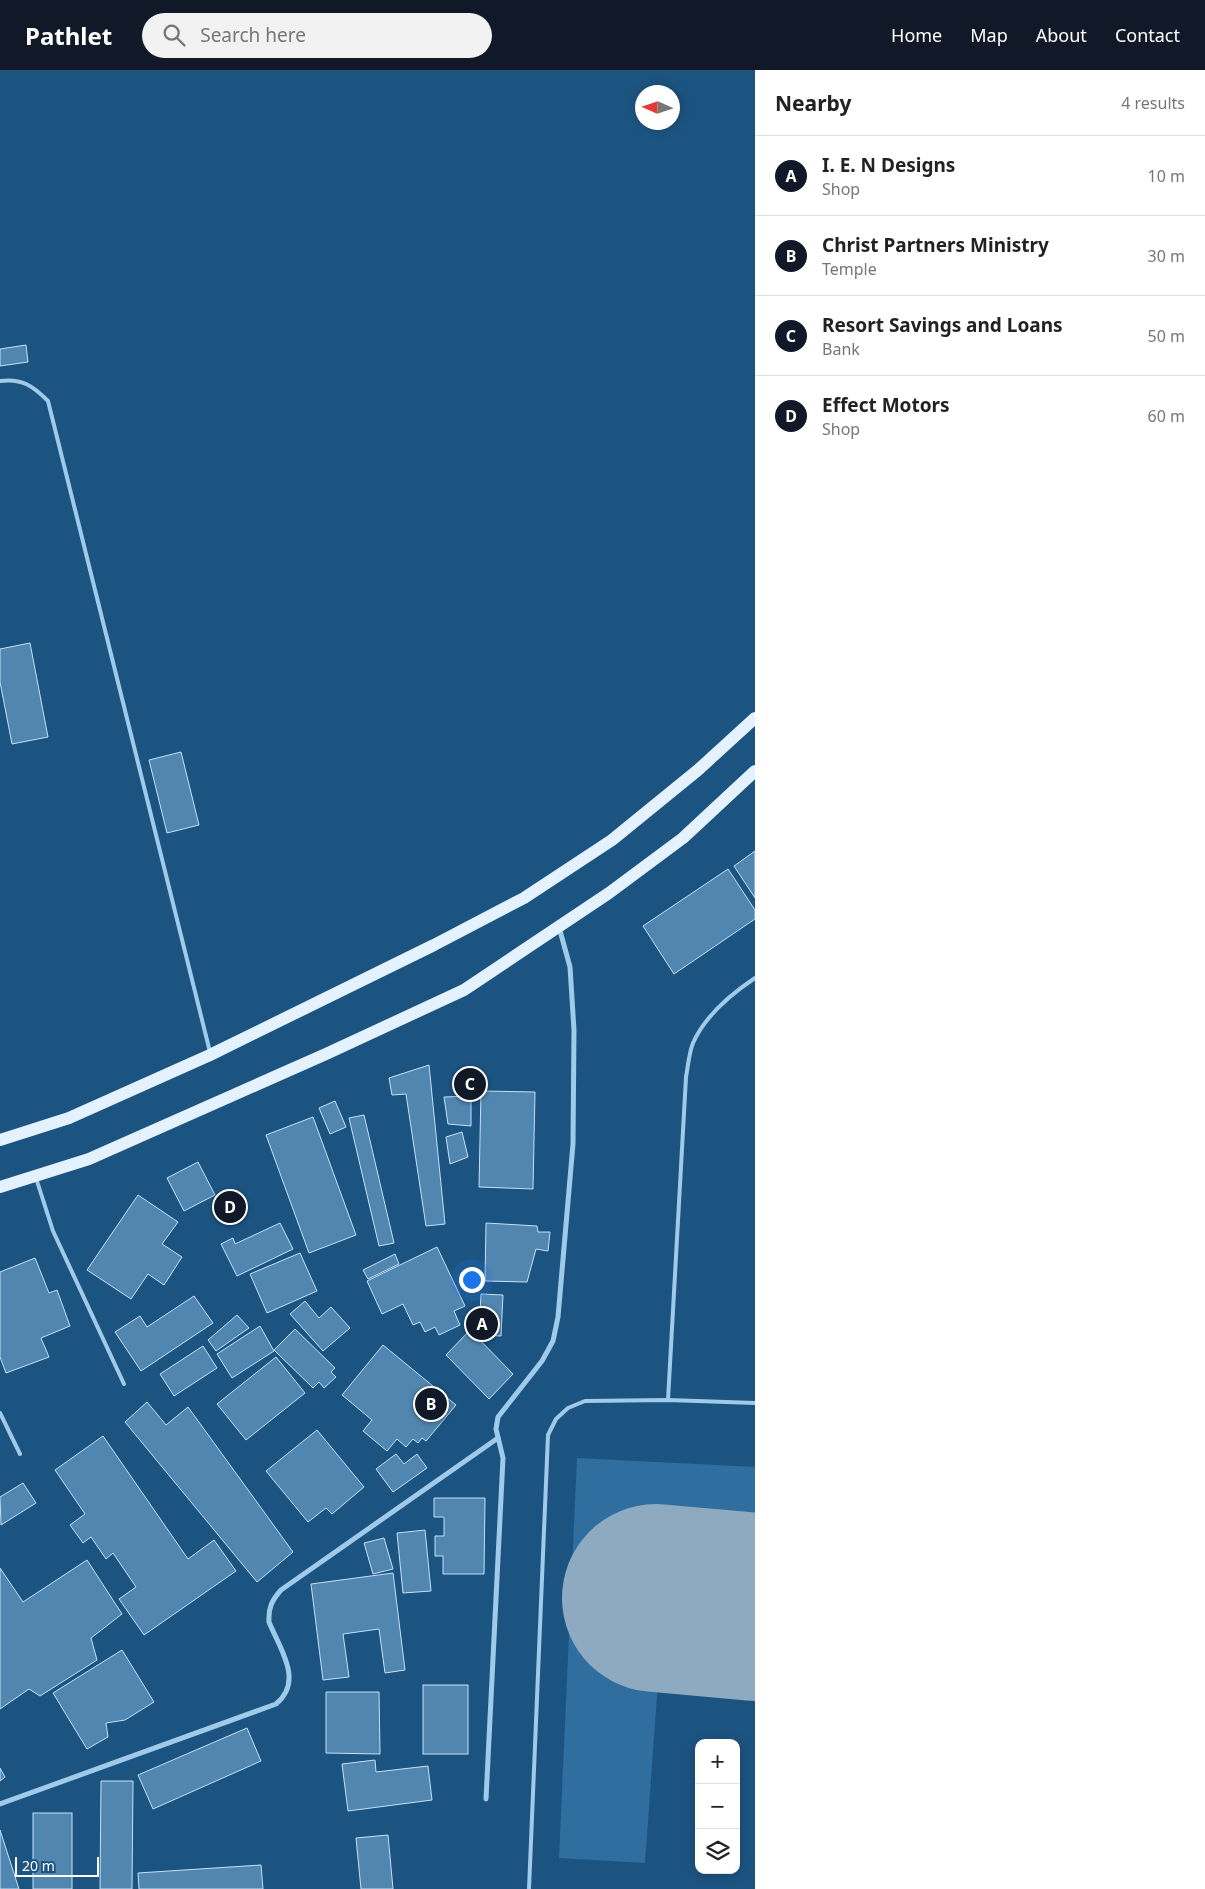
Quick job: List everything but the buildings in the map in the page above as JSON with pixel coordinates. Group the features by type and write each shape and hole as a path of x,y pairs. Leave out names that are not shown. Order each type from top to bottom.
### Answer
{"main road":[{"path":"0,1140 69,1118 210,1055 524,898 612,840 698,770 755,718"},
{"path":"0,1187 89,1159 317,1058 464,990 559,927 683,838 755,772"}],"street":[{"path":"486,1799 503,1458 496,1428 498,1417 542,1361 553,1341 558,1317 573,1144 574,1030 570,967 559,927"},
{"path":"0,1804 276,1704 284,1698 289,1689 291,1675 269,1622 268,1613 271,1601 281,1590 498,1438"}],"lane":[{"path":"0,381 12,379 34,388 48,401 210,1055"},
{"path":"668,1400 686,1077 689,1057 693,1043 710,1016 739,989 755,978"},
{"path":"35,1176 53,1231 124,1384"},
{"path":"529,1889 548,1435 556,1419 568,1408 585,1401 668,1400 755,1404"},
{"path":"0,1413 20,1454"}],"shaded area":[{"path":"577,1458 755,1467 755,1558 633,1546 626,1637 661,1639 645,1863 559,1858"}],"runway":[{"path":"656,1598 755,1607"}],"place":[{"name":"Resort Savings and Loans","path":"470,1084"},
{"name":"Effect Motors","path":"230,1207"},
{"name":"I. E. N Designs","path":"482,1324"},
{"name":"Christ Partners Ministry","path":"431,1404"}]}
